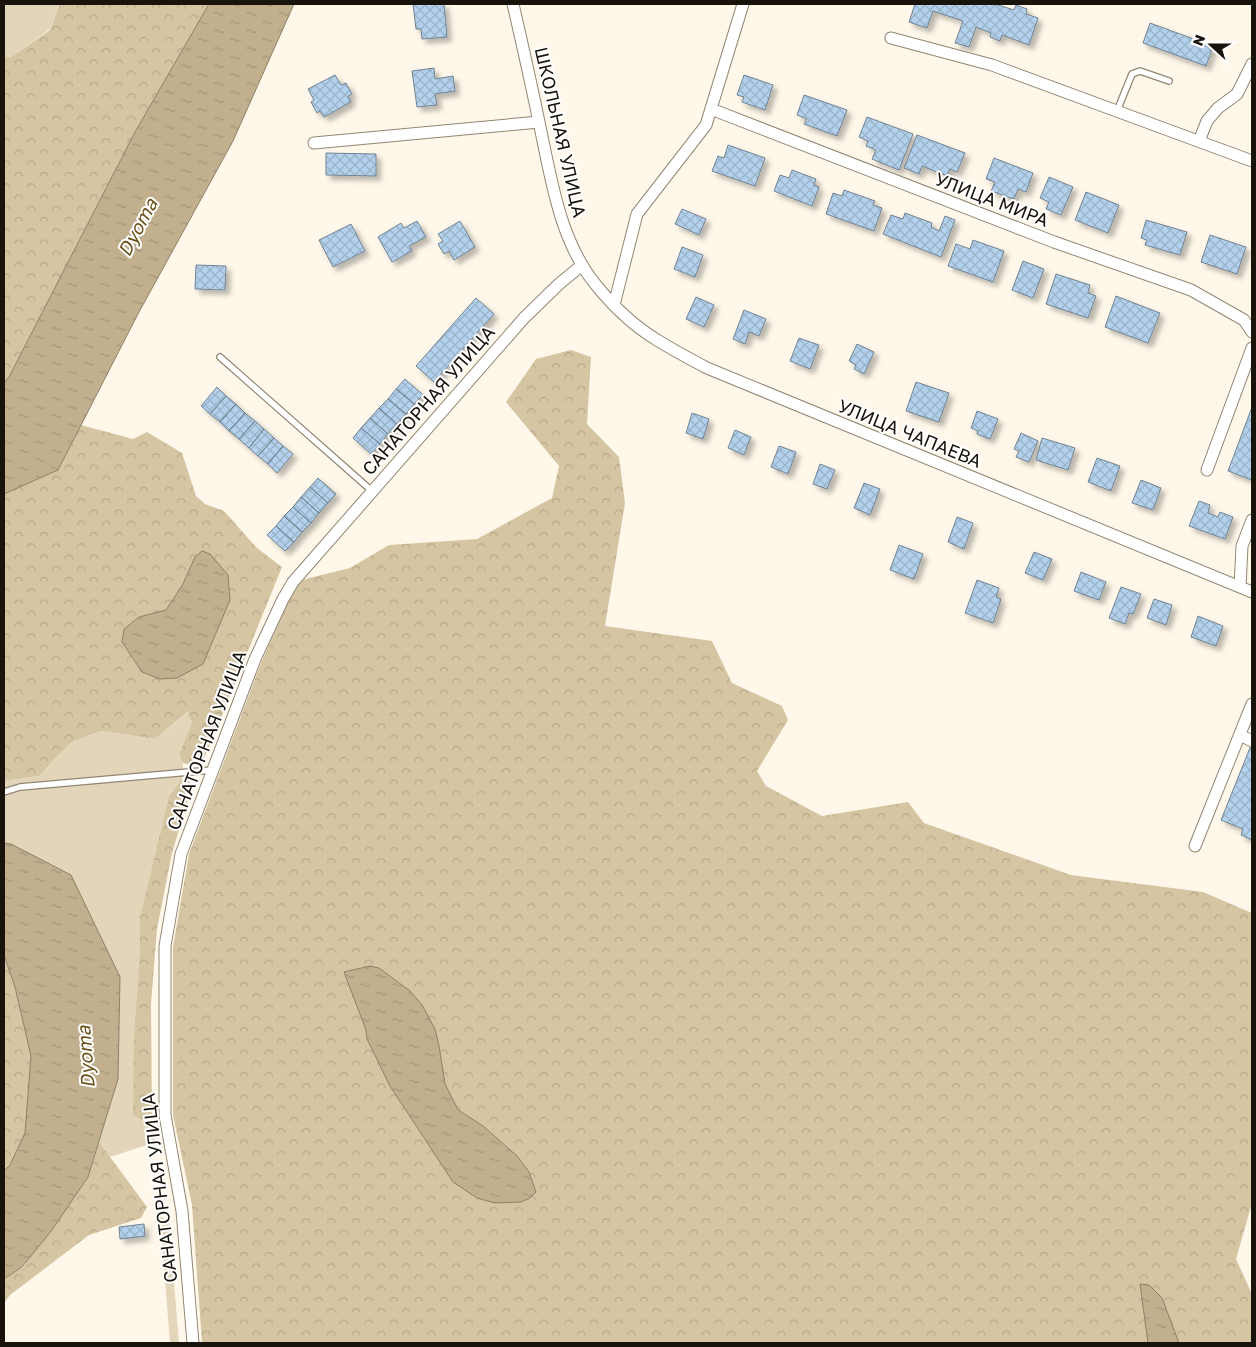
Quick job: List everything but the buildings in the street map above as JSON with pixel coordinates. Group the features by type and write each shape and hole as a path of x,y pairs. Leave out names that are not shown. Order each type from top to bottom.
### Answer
{"street":[{"name":"ШКОЛЬНАЯ УЛИЦА","path":"513,4 550,174 572,248 582,266"},
{"path":"614,305 637,214 706,125 743,4"},
{"path":"891,38 992,65 1252,161"},
{"path":"1199,141 1208,122 1218,108 1237,94 1252,64"},
{"name":"УЛИЦА МИРА","path":"711,109 1054,242 1191,290 1244,320 1252,332"},
{"path":"314,143 539,122"},
{"name":"УЛИЦА ЧАПАЕВА","path":"582,266 614,305 630,319 656,339 707,368 1252,592"},
{"name":"САНАТОРНАЯ УЛИЦА","path":"193,1343 182,1211 165,1115 165,946 181,854 254,659 288,589 305,567 524,318 582,266"},
{"path":"1207,470 1252,348"},
{"path":"1240,586 1242,546 1252,520"},
{"path":"1195,846 1252,704"},
{"path":"1240,736 1252,740"}],"lane":[{"path":"1117,111 1132,74 1140,71 1169,82"},
{"path":"220,356 372,491"},
{"path":"4,792 20,787 212,770"}],"shaded area":[{"path":"4,4 60,4 50,29 11,57 4,57"},
{"path":"189,712 192,722 179,755 183,763 182,779 169,796 140,916 143,1120 152,1116 152,1127 156,1142 110,1157 99,1142 118,1079 11,844 4,843 4,781 39,776 52,760 72,742 101,731 155,739"},
{"path":"160,1216 169,1223 179,1343 170,1343"}],"green space":[{"path":"60,4 209,4 135,132 9,377 4,383 4,57 11,57 50,30"},
{"path":"571,350 591,357 587,424 619,457 625,503 605,626 712,641 732,683 782,706 788,720 757,771 766,786 822,816 908,802 924,823 1071,875 1203,892 1252,913 1252,1203 1236,1259 1252,1294 1252,1343 202,1343 192,1205 173,1115 173,947 189,854 261,663 297,581 350,568 389,545 477,539 552,498 559,466 506,402 536,359"},
{"path":"81,425 133,439 147,432 182,453 196,496 205,504 224,511 257,548 282,567 202,762 190,765 183,763 179,755 192,722 188,712 155,739 101,731 72,742 39,776 4,781 4,494 58,470","holes":["195,557 160,679 142,672 122,642 124,629 139,617 166,610 182,586"]},
{"path":"182,779 189,781 192,787 172,853 157,929 151,1004 152,1116 143,1120 133,1115 134,1037 140,954 140,916 169,796"},
{"path":"4,955 15,987 31,1056 26,1133 10,1165 4,1171"},
{"path":"99,1142 147,1207 141,1218 89,1235 10,1295 4,1303 4,1279 23,1267 88,1177"}],"water":[{"name":"Dyoma","path":"209,4 294,4 233,141 139,312 58,470 4,494 4,383 9,377 135,132"},
{"path":"202,551 210,554 228,575 230,600 203,664 177,678 160,679 142,672 122,642 124,629 139,617 166,610 182,586 195,557"},
{"name":"Dyoma","path":"4,843 11,844 71,875 120,977 118,1079 88,1177 52,1230 22,1267 4,1279 4,1171 10,1165 25,1133 31,1056 15,987 4,955"},
{"path":"370,966 379,968 410,991 422,1005 435,1029 445,1084 458,1110 483,1126 517,1156 529,1172 536,1192 530,1198 521,1202 495,1203 477,1198 453,1182 390,1086 367,1039 366,1030 344,972"},
{"path":"1140,1284 1149,1285 1162,1298 1179,1343 1148,1343"}]}
